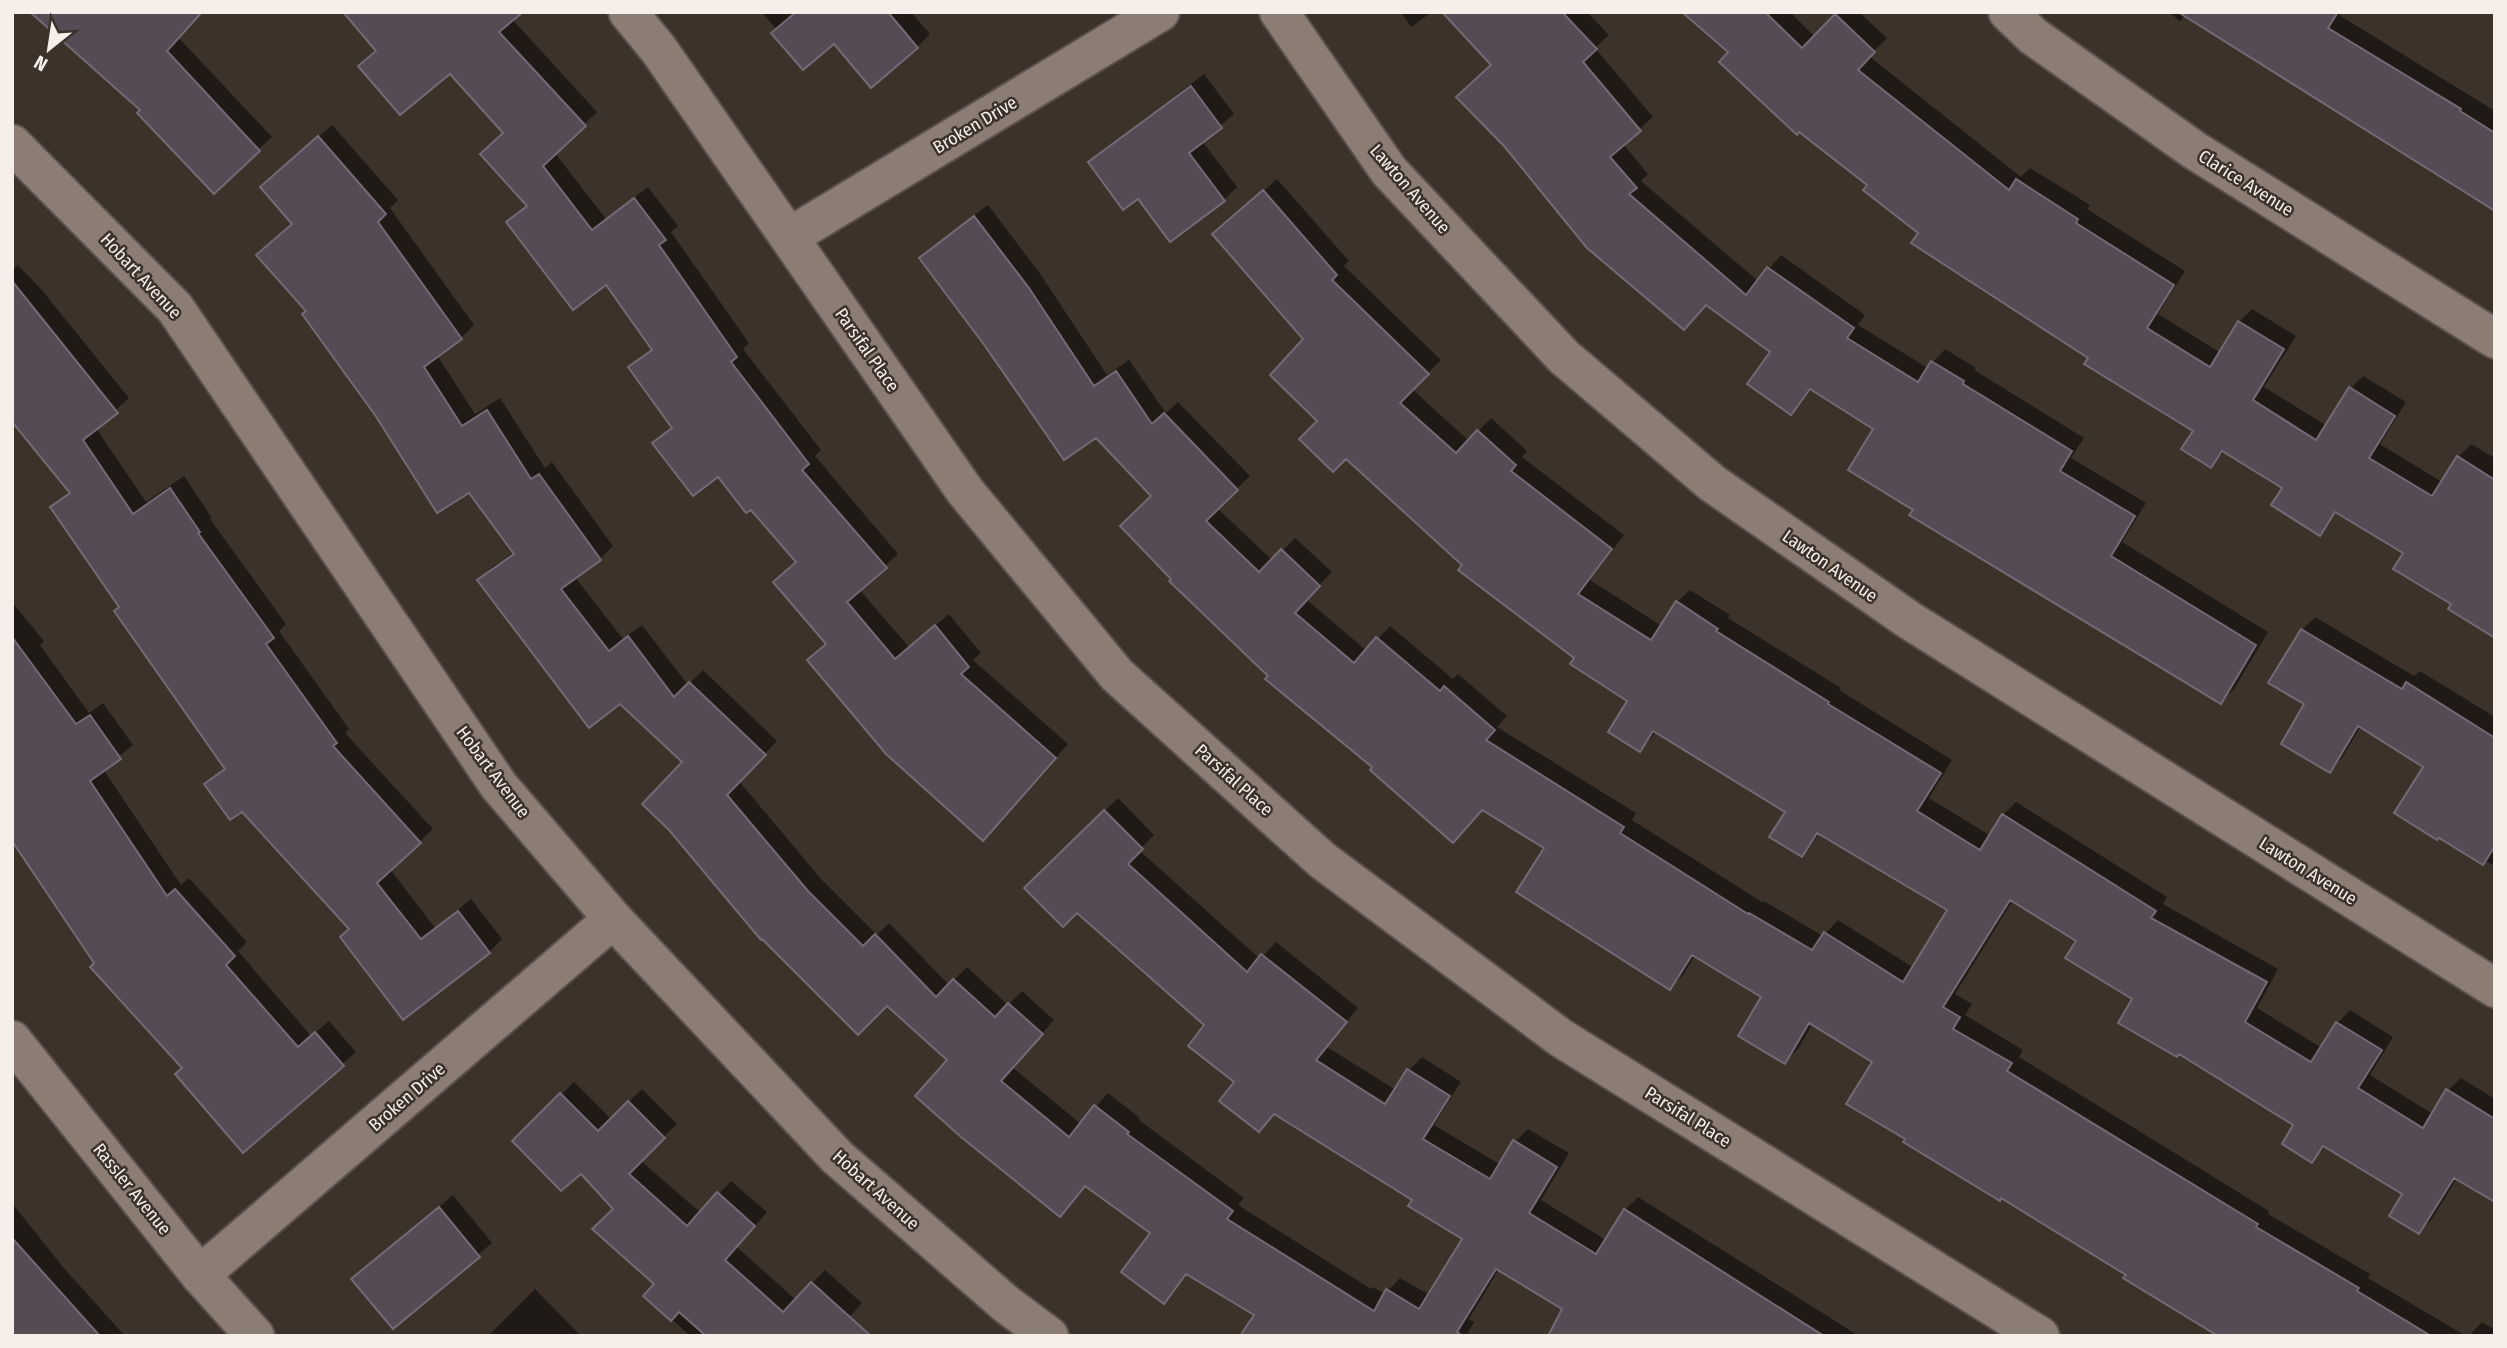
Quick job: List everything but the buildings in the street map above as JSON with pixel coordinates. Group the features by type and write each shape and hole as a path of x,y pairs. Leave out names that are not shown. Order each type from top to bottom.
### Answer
{"street":[{"name":"Parsifal Place","path":"628,12 659,50 965,491 1117,675 1322,860 1561,1038 2040,1336"},
{"name":"Broken Drive","path":"789,237 1160,12"},
{"name":"Lawton Avenue","path":"1279,12 1390,171 1564,357 1712,483 1909,620 2495,988"},
{"name":"Clarice Avenue","path":"2008,12 2033,36 2193,150 2495,338"},
{"name":"Hobart Avenue","path":"12,144 175,309 499,786 613,919 837,1157 1006,1304 1049,1336"},
{"name":"Broken Drive","path":"200,1275 613,919"},
{"name":"Rassler Avenue","path":"12,1040 200,1275 255,1336"}]}
